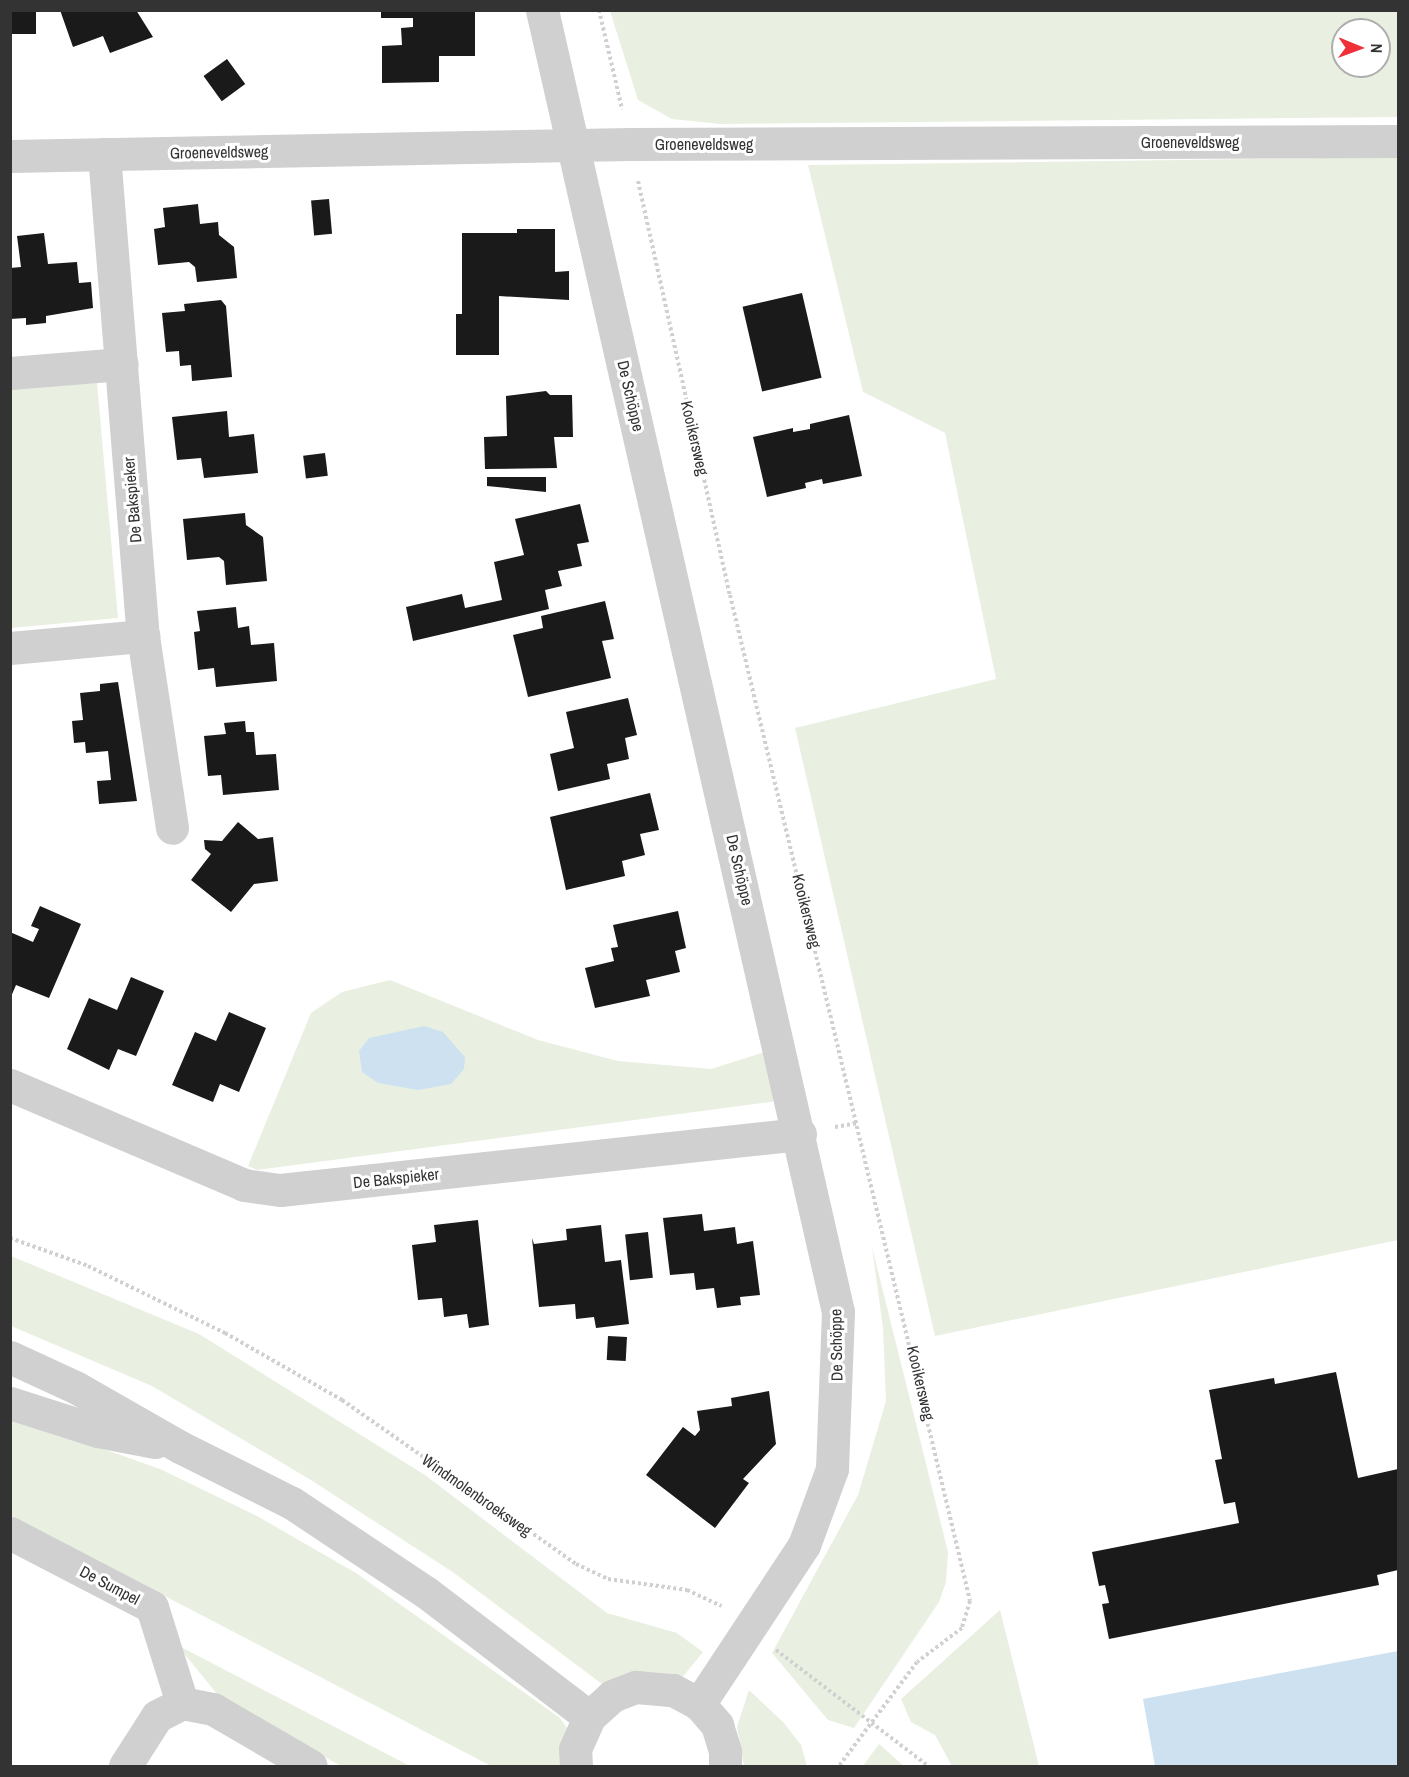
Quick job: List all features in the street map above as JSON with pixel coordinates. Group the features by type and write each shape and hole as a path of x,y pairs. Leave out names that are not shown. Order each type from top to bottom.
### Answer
{"street":[{"name":"De Schöppe","path":"542,10 801,1134 838,1312 832,1469 804,1545 699,1704"},
{"name":"Groeneveldsweg","path":"10,156 630,144 1398,141"},
{"name":"De Bakspieker","path":"104,154 143,636 172,828"},
{"path":"10,373 122,364"},
{"path":"10,648 143,636"},
{"name":"De Bakspieker","path":"10,1085 243,1185 280,1190 801,1134"},
{"path":"10,1357 77,1388 180,1448 292,1503 427,1593 589,1717"},
{"path":"10,1403 98,1431 180,1448"},
{"name":"De Sumpel","path":"10,1533 152,1607 182,1703"},
{"path":"576,1767 575,1749 589,1717 612,1696 636,1687 673,1690 699,1704 717,1725 725,1752 724,1767"},
{"path":"125,1767 157,1716 182,1703 213,1709 311,1767"}],"path":[{"name":"Kooikersweg","path":"599,10 730,595 970,1601 962,1628 917,1662 839,1767"},
{"name":"Windmolenbroeksweg","path":"10,1238 98,1271 225,1333 333,1394 576,1563 608,1579 687,1590 714,1601 928,1767"}],"green space":[{"path":"610,11 1398,11 1398,117 720,124 672,119 638,100"},
{"path":"1398,157 1398,1240 935,1336 795,728 996,679 945,433 863,392 808,165"},
{"path":"97,383 118,618 11,628 11,389"},
{"path":"390,980 538,1040 618,1061 711,1069 768,1051 777,1101 257,1170 248,1166 311,1013 342,992"},
{"path":"872,1247 948,1552 946,1582 939,1602 854,1728 828,1720 772,1653 858,1495 886,1401 883,1328"},
{"path":"11,1256 199,1334 425,1475 607,1613 677,1633 703,1652 681,1679 602,1684 454,1573 311,1480 152,1386 11,1326"},
{"path":"10,1416 160,1469 257,1516 356,1573 560,1718 567,1728 567,1766 491,1766 11,1516"},
{"path":"1000,1610 1039,1766 952,1766 935,1735 911,1722 901,1699"},
{"path":"177,1645 410,1766 341,1766 222,1700"},
{"path":"749,1690 784,1723 801,1745 807,1766 744,1766 737,1727"},
{"path":"879,1744 904,1766 863,1766"}],"water":[{"path":"424,1026 443,1032 465,1057 464,1069 451,1084 418,1090 378,1083 362,1072 359,1051 369,1038"},
{"path":"1398,1651 1398,1766 1155,1766 1143,1699"}],"building":[{"path":"10,10 36,10 36,34 10,34"},
{"path":"60,10 136,10 153,37 110,53 103,36 73,47"},
{"path":"381,10 475,10 475,56 439,56 439,82 382,83 382,46 402,45 401,28 413,27 413,18 381,18"},
{"path":"227,59 245,84 222,101 204,76"},
{"path":"329,199 332,234 314,235 311,201"},
{"path":"198,204 200,224 218,222 219,235 234,247 237,278 197,282 195,267 189,262 158,265 154,229 165,227 163,208"},
{"path":"517,229 555,229 555,272 569,271 569,300 499,296 499,355 456,355 456,314 462,314 462,233 517,233"},
{"path":"44,233 48,264 77,262 79,283 91,282 93,308 46,316 46,323 26,325 26,318 10,319 10,268 21,267 17,236"},
{"path":"802,293 822,378 762,391 743,307"},
{"path":"221,300 226,306 232,377 192,381 191,365 180,366 179,351 166,352 162,313 185,311 184,304"},
{"path":"546,391 550,395 572,395 573,437 554,437 557,468 485,469 484,437 507,436 506,396"},
{"path":"227,411 229,437 254,434 258,473 204,478 201,458 177,460 172,417"},
{"path":"849,415 862,476 823,484 822,479 805,483 806,488 767,497 753,437 793,428 793,432 810,429 810,424"},
{"path":"325,453 328,476 306,479 303,456"},
{"path":"487,477 546,477 546,492 487,486"},
{"path":"580,504 589,542 577,544 582,566 558,571 562,586 545,590 549,609 413,641 406,607 462,594 465,608 502,600 494,562 524,555 515,519"},
{"path":"245,513 246,525 263,537 267,581 226,585 224,561 219,557 187,560 183,519"},
{"path":"605,601 614,639 602,641 611,678 528,697 513,635 543,628 541,616"},
{"path":"236,607 238,628 249,626 251,645 274,643 277,681 216,687 214,668 198,670 194,632 200,631 197,611"},
{"path":"118,682 137,801 99,804 97,781 111,780 108,751 86,753 85,742 74,743 72,721 83,720 80,693 100,691 100,684"},
{"path":"628,698 637,735 625,738 629,759 607,764 610,779 558,791 550,754 574,748 566,712"},
{"path":"245,721 246,732 254,732 256,755 276,754 279,790 223,795 221,775 208,776 204,736 226,734 224,723"},
{"path":"650,793 659,830 640,834 645,855 622,861 625,876 566,890 550,817"},
{"path":"238,822 258,839 273,837 278,881 254,884 231,912 191,880 211,854 205,849 204,840 222,841"},
{"path":"40,906 81,924 49,998 16,985 10,999 10,932 33,942 39,929 31,926"},
{"path":"678,911 686,948 675,951 680,972 646,980 650,996 595,1008 585,968 614,961 611,948 618,947 613,925"},
{"path":"131,977 164,991 136,1056 118,1049 109,1070 67,1049 89,998 117,1010"},
{"path":"229,1012 266,1028 239,1092 220,1084 213,1102 172,1085 195,1032 216,1041"},
{"path":"702,1214 704,1231 735,1227 737,1244 753,1241 760,1295 740,1297 741,1305 717,1308 714,1288 696,1290 694,1273 670,1275 663,1218"},
{"path":"478,1220 489,1325 469,1328 467,1314 444,1317 442,1298 418,1300 412,1245 436,1242 434,1225"},
{"path":"601,1225 605,1262 621,1260 629,1324 596,1328 594,1317 576,1319 575,1304 539,1307 532,1238 534,1244 567,1240 566,1229"},
{"path":"648,1232 653,1278 630,1280 625,1234"},
{"path":"608,1336 627,1337 626,1361 607,1360"},
{"path":"1336,1372 1358,1478 1398,1469 1398,1570 1377,1575 1379,1585 1109,1639 1102,1604 1109,1603 1105,1585 1099,1586 1092,1552 1239,1523 1235,1502 1224,1504 1215,1460 1222,1459 1209,1390 1274,1378 1275,1384"},
{"path":"769,1391 776,1444 743,1479 749,1483 715,1528 646,1475 683,1427 695,1436 700,1430 697,1411 732,1406 731,1398"}]}
